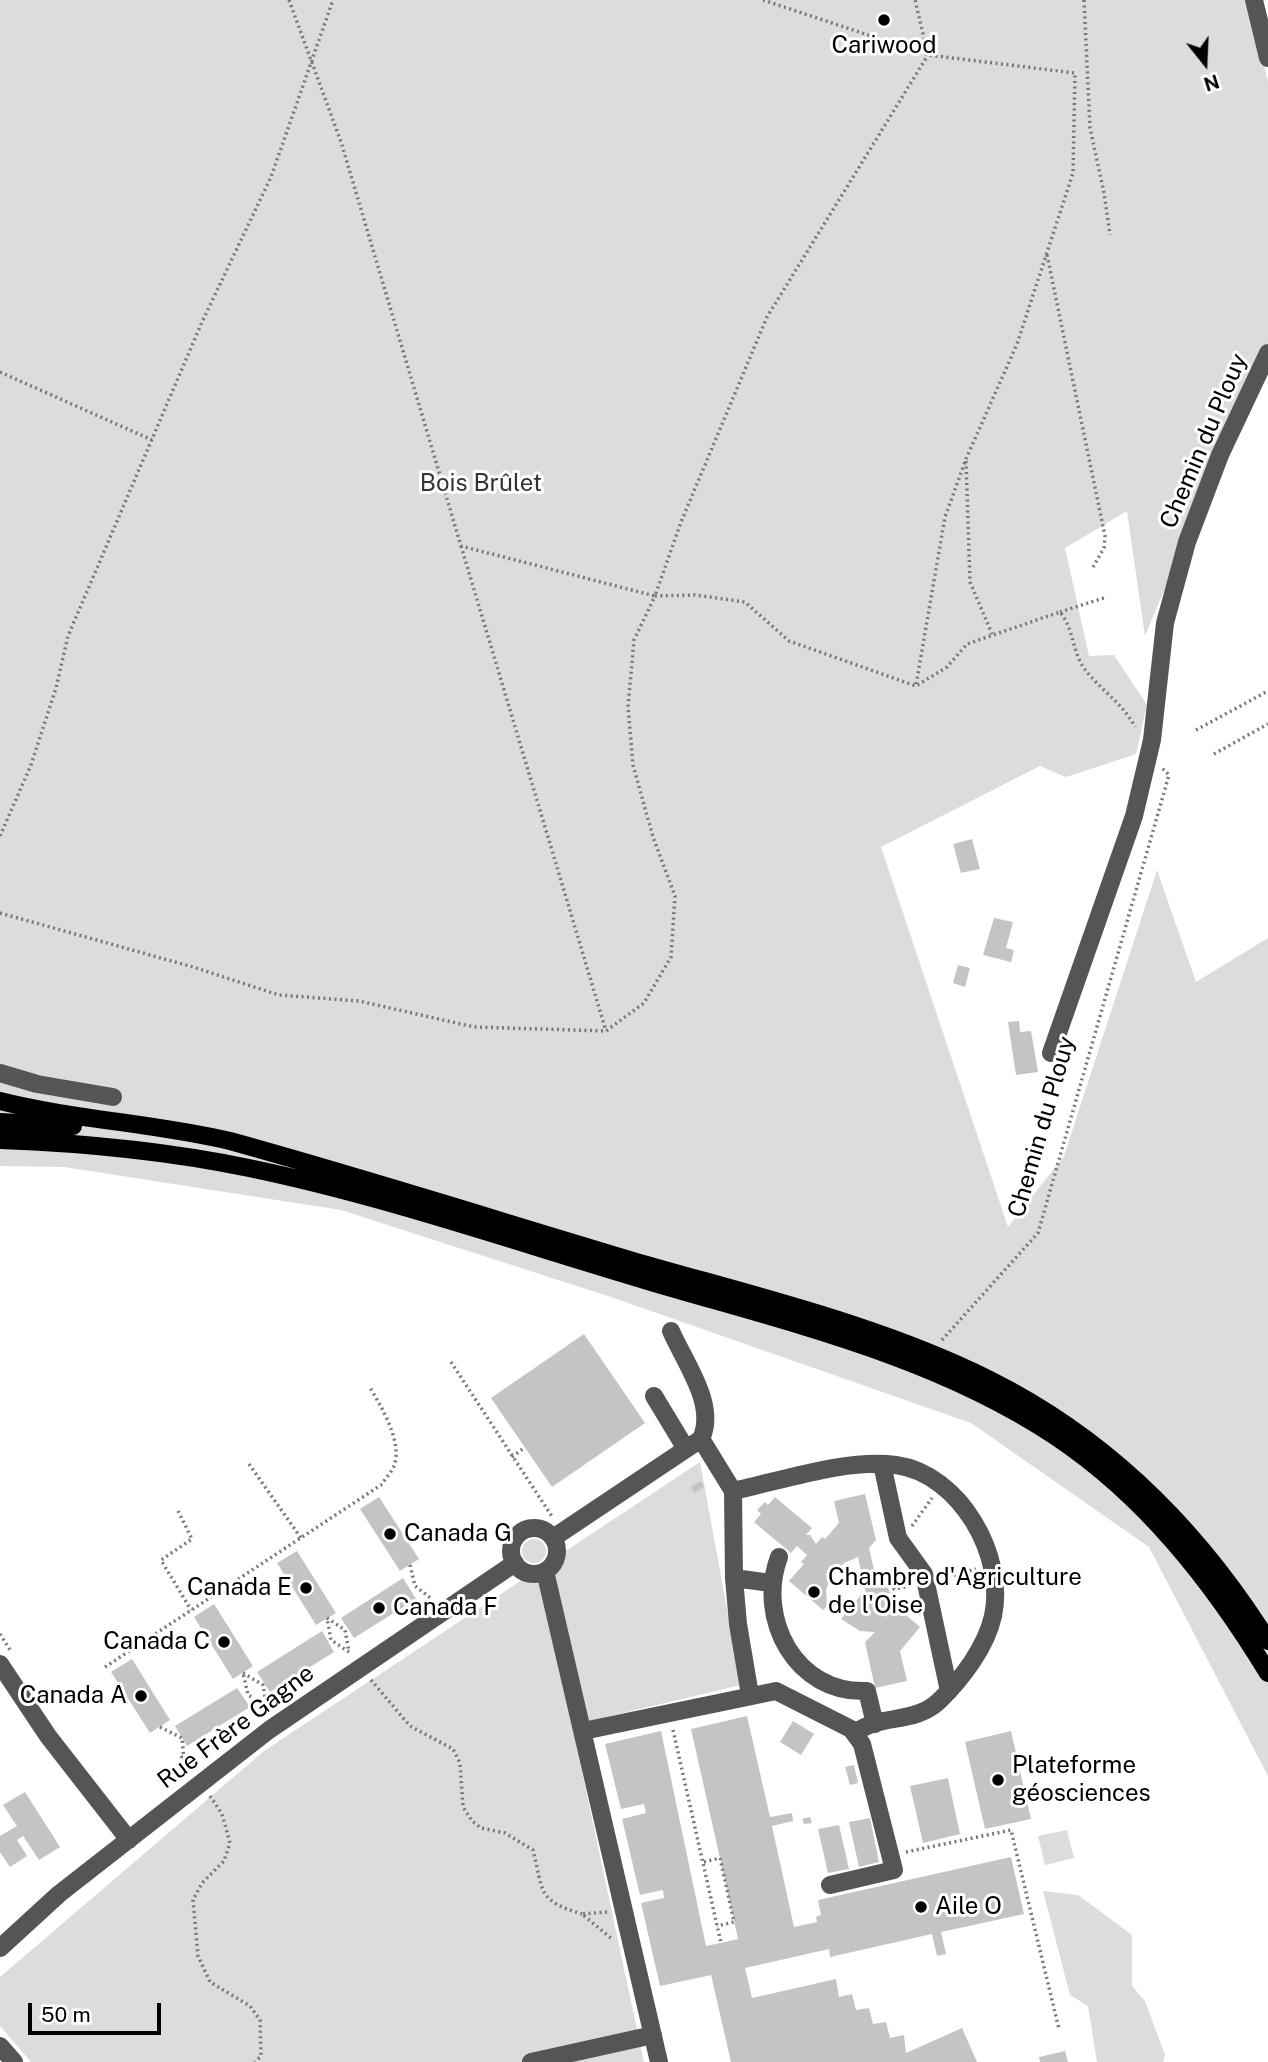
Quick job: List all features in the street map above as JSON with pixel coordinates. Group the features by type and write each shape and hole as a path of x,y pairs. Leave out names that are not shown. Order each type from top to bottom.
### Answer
{"main road":[{"path":"0,1101 54,1113 185,1130 831,1320 922,1351 990,1380 1077,1432 1145,1488 1204,1551 1268,1642"},
{"path":"0,1122 129,1131 294,1161"},
{"path":"0,1140 151,1152 300,1180 779,1320 877,1351 948,1378 1003,1405 1054,1435 1124,1490 1201,1574 1268,1673"}],"street":[{"path":"1254,0 1268,58"},
{"name":"Chemin du Plouy","path":"1051,1053 1125,848 1149,754 1162,640 1180,564 1199,502 1268,354"},
{"path":"0,1073 53,1087 113,1097"},
{"path":"553,1538 694,1444 708,1420 705,1405 671,1331"},
{"path":"654,1396 733,1491 734,1578 738,1624 750,1695"},
{"path":"733,1491 836,1469 882,1464 906,1467 941,1486 970,1516 991,1565 995,1602 990,1625 975,1656 949,1691 933,1706 916,1716 875,1724 856,1732"},
{"path":"882,1464 900,1542 916,1559 927,1582 949,1691"},
{"path":"539,1528 553,1538 556,1558 545,1571 527,1573 514,1563 511,1546 523,1531 539,1528"},
{"path":"779,1557 771,1583 774,1618 791,1655 806,1671 826,1684 846,1691 867,1691 875,1724"},
{"name":"Rue Frère Gagne","path":"0,1948 46,1904 295,1711 514,1563"},
{"path":"545,1571 659,2062"},
{"path":"734,1578 771,1583"},
{"path":"0,1664 48,1736 129,1840"},
{"path":"583,1731 750,1695 783,1693 856,1732 862,1745 894,1870 830,1885"},
{"path":"531,2062 653,2035"},
{"path":"0,2046 14,2062"}],"path":[{"path":"289,0 341,142 606,1031"},
{"path":"0,836 31,765 56,688 68,636 202,322 271,177 333,0"},
{"path":"763,0 928,55 1075,73 1073,173 1017,344 966,459 945,517 916,686"},
{"path":"0,913 192,967 279,995 359,1001 474,1027 606,1031 644,1003 671,957 676,896 653,837 633,765 628,707 634,640 655,596 681,522 767,317 928,55 915,0"},
{"path":"1084,0 1090,128 1110,235"},
{"path":"1046,254 1105,537 1104,548 1093,567"},
{"path":"0,372 152,440"},
{"path":"966,459 970,582 992,634"},
{"path":"461,546 655,596 695,595 745,602 789,641 916,686"},
{"path":"916,686 947,667 967,644 1107,597"},
{"path":"1060,612 1070,624 1083,667 1128,714 1149,754"},
{"path":"1196,730 1268,691"},
{"path":"1214,754 1268,724"},
{"name":"Chemin du Plouy","path":"940,1342 1038,1233 1169,775 1149,754"},
{"path":"451,1362 553,1518"},
{"path":"105,1667 382,1485 395,1464 394,1444 382,1407 369,1386"},
{"path":"512,1457 525,1447"},
{"path":"249,1464 301,1538"},
{"path":"900,1542 941,1486"},
{"path":"178,1511 192,1539 160,1560 191,1610"},
{"path":"410,1564 415,1586 430,1596 437,1607"},
{"path":"927,1582 991,1565"},
{"path":"327,1618 345,1630 349,1652 331,1640 327,1618"},
{"path":"243,1673 263,1685 266,1705 248,1695 243,1673"},
{"path":"367,1674 410,1726 453,1749 460,1763 463,1807 472,1821 481,1828 505,1833 533,1850 544,1893 555,1906 582,1914 624,1911"},
{"path":"669,1712 721,1943"},
{"path":"160,1727 182,1738 183,1758 194,1777"},
{"path":"204,1789 222,1814 230,1843 224,1861 202,1883 193,1900 198,1956 210,1982 250,2006 260,2020 262,2048 261,2056 255,2062"},
{"path":"891,1856 1011,1830 1059,2029"},
{"path":"703,1862 720,1858 734,1922 718,1926"},
{"path":"582,1914 635,1959"}],"green space":[{"name":"Bois Brûlet","path":"0,0 1249,0 1268,82 1268,342 1145,636 1127,511 1065,548 1089,656 1114,655 1147,705 1136,754 1066,777 1040,766 881,847 1008,1227 1064,1156 1157,870 1196,982 1268,938 1268,1776 1149,1547 971,1423 611,1297 341,1210 64,1167 0,1166"},
{"path":"700,1462 741,1685 572,1725 644,2062 31,2062 0,2026 0,1977 264,1751"},
{"path":"534,1539 543,1542 546,1551 543,1560 534,1563 525,1560 522,1551 525,1542"},
{"path":"1067,1830 1074,1858 1045,1865 1038,1836"},
{"path":"1043,1891 1078,1895 1132,1935 1132,1986 1145,2001 1165,2055 1163,2062 1097,2062 1088,2006 1070,1995"}],"building":[{"path":"972,839 980,869 961,873 953,844"},
{"path":"994,918 1013,922 1006,948 1014,950 1011,962 983,955"},
{"path":"958,965 970,968 965,987 953,983"},
{"path":"1019,1021 1020,1032 1031,1031 1038,1072 1016,1075 1008,1022"},
{"path":"584,1334 645,1423 552,1487 491,1398"},
{"path":"701,1481 704,1487 694,1493 691,1487"},
{"name":"Chambre d'Agriculture de l'Oise","path":"865,1494 876,1540 869,1548 874,1570 885,1580 890,1593 887,1594 881,1612 886,1617 895,1606 920,1627 900,1651 907,1681 875,1688 865,1642 875,1632 860,1631 841,1619 861,1595 867,1598 858,1557 844,1563 831,1578 826,1590 827,1606 823,1610 789,1581 804,1564 801,1562 807,1555 797,1546 791,1553 754,1522 761,1514 757,1510 765,1502 768,1505 775,1497 812,1528 806,1535 810,1535 816,1544 822,1537 825,1539 839,1523 834,1501"},
{"name":"Canada G","path":"379,1497 419,1559 400,1571 360,1509"},
{"name":"Canada E","path":"297,1551 336,1613 316,1625 277,1563"},
{"name":"Canada F","path":"403,1578 416,1599 354,1638 341,1618"},
{"name":"Canada C","path":"214,1604 253,1666 233,1679 194,1617"},
{"path":"322,1631 334,1652 270,1692 257,1672"},
{"name":"Canada A","path":"132,1659 170,1720 150,1733 111,1672"},
{"path":"237,1688 250,1707 187,1746 175,1726"},
{"path":"747,1716 770,1817 792,1813 793,1821 772,1826 794,1927 817,1922 816,1917 821,1915 818,1900 1011,1857 1024,1914 941,1932 946,1954 937,1956 932,1934 830,1957 829,1949 745,1968 752,1998 836,1979 839,1997 852,1994 856,2010 869,2008 873,2024 886,2022 890,2038 904,2035 906,2053 962,2028 977,2062 731,2062 711,1975 660,1986 641,1903 664,1898 663,1890 640,1895 622,1819 646,1813 644,1804 621,1809 605,1744 661,1731 706,1946 738,1939 691,1729"},
{"path":"793,1721 814,1734 801,1755 780,1742"},
{"name":"Plateforme géosciences","path":"1011,1731 1031,1819 985,1829 965,1742"},
{"path":"854,1765 858,1783 850,1785 845,1767"},
{"path":"948,1778 960,1834 923,1843 910,1786"},
{"path":"25,1792 60,1847 39,1860 23,1836 17,1840 27,1856 10,1867 0,1852 0,1836 17,1826 3,1805"},
{"path":"810,1817 812,1823 804,1824 802,1819"},
{"path":"870,1818 879,1862 859,1867 849,1822"},
{"path":"839,1825 849,1869 828,1873 818,1829"},
{"path":"1065,2051 1068,2062 1040,2062 1039,2057"}],"place":[{"name":"Cariwood","path":"884,20"},
{"name":"Canada G","path":"390,1534"},
{"name":"Canada E","path":"306,1588"},
{"name":"Chambre d'Agriculture de l'Oise","path":"814,1592"},
{"name":"Canada F","path":"379,1608"},
{"name":"Canada C","path":"224,1642"},
{"name":"Canada A","path":"141,1696"},
{"name":"Plateforme géosciences","path":"998,1780"},
{"name":"Aile O","path":"921,1907"}]}
